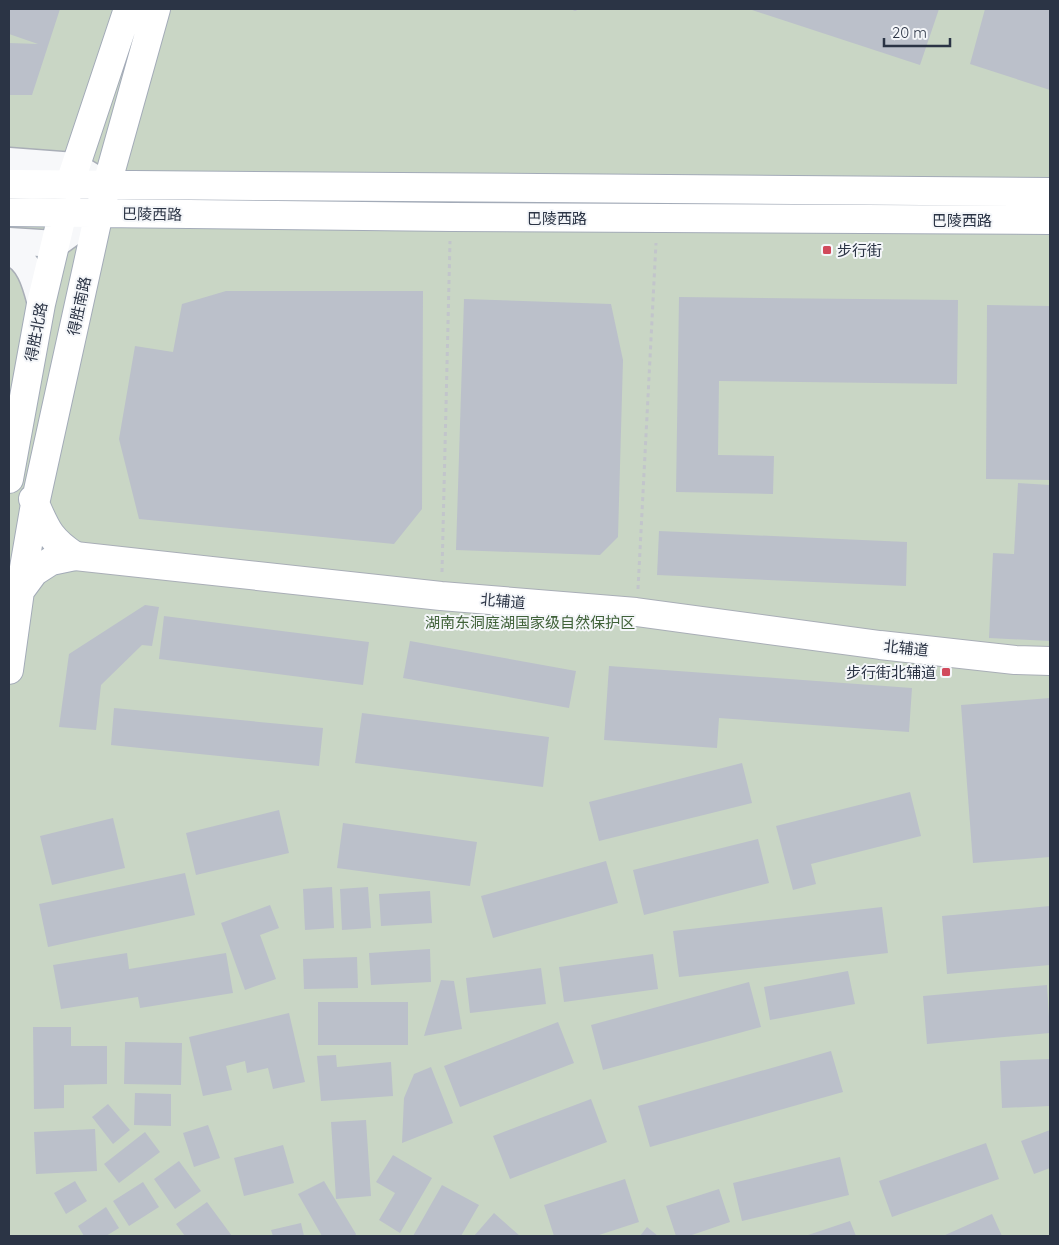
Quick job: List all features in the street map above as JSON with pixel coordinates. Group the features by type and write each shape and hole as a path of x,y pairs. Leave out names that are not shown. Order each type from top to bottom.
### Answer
{"main road":[{"path":"72,176 128,9"},
{"name":"得胜南路","path":"9,670 14,597 99,213 156,9"},
{"name":"巴陵西路","path":"9,184 72,176 107,186 1050,192"},
{"name":"得胜北路","path":"11,467 41,304 72,176"},
{"name":"巴陵西路","path":"9,212 451,218 1050,220"},
{"path":"11,467 36,504 56,543 76,556"},
{"path":"14,597 34,572 51,561 76,556"},
{"name":"北辅道","path":"76,556 441,596 636,612 880,645 1050,661"}],"street":[{"path":"9,161 72,176"},
{"path":"9,241 56,244 99,213"},
{"path":"9,252 16,255 34,278 41,304"}],"path":[{"path":"441,596 451,218"},
{"path":"636,612 657,218"}],"green space":[{"name":"湖南东洞庭湖国家级自然保护区","path":"9,9 1050,9 1050,1236 9,1236"}],"building":[{"path":"9,9 60,9 32,95 9,95 9,43 38,44 9,34"},
{"path":"749,9 939,9 920,65"},
{"path":"985,9 1050,9 1050,90 970,64"},
{"path":"226,291 423,291 422,509 394,544 139,519 119,439 135,346 173,352 182,304"},
{"path":"679,297 958,300 957,384 719,381 718,455 774,456 773,494 676,492"},
{"path":"464,299 611,304 623,360 618,537 600,555 456,550"},
{"path":"987,305 1050,306 1050,480 986,479"},
{"path":"1018,483 1050,485 1050,641 989,638 993,553 1014,554"},
{"path":"659,531 907,542 906,586 657,575"},
{"path":"145,605 159,607 152,646 142,645 101,685 96,730 59,727 69,654"},
{"path":"164,616 369,642 363,685 159,659"},
{"path":"410,641 576,671 569,708 403,678"},
{"path":"609,666 912,688 909,732 719,718 717,748 604,740"},
{"path":"1050,698 1050,857 973,863 961,705"},
{"path":"114,708 323,728 319,766 111,745"},
{"path":"362,713 549,737 543,787 355,763"},
{"path":"742,763 752,803 599,841 589,802"},
{"path":"910,792 921,836 811,864 816,884 793,890 776,826"},
{"path":"279,810 289,853 196,875 186,833"},
{"path":"113,818 125,868 52,885 40,836"},
{"path":"343,823 477,842 470,886 337,868"},
{"path":"758,839 769,883 644,915 633,870"},
{"path":"606,861 618,903 493,938 481,896"},
{"path":"185,873 195,915 48,947 39,904"},
{"path":"332,887 334,928 305,930 303,889"},
{"path":"368,887 371,928 342,930 340,889"},
{"path":"430,891 432,923 381,926 379,894"},
{"path":"270,905 279,928 260,935 276,979 245,990 221,923"},
{"path":"1050,906 1050,965 947,974 942,916"},
{"path":"882,907 888,953 679,977 673,931"},
{"path":"430,949 431,982 371,985 369,953"},
{"path":"127,953 129,969 226,953 233,993 140,1008 138,997 61,1009 53,965"},
{"path":"653,954 658,989 564,1002 559,967"},
{"path":"357,957 358,988 304,989 303,959"},
{"path":"541,968 546,1004 470,1013 466,978"},
{"path":"848,971 855,1004 770,1020 764,987"},
{"path":"441,980 454,981 462,1029 424,1036"},
{"path":"749,982 761,1027 603,1070 591,1025"},
{"path":"1047,985 1050,1033 927,1044 923,996"},
{"path":"318,1002 408,1002 408,1045 318,1045"},
{"path":"289,1013 305,1082 273,1089 268,1068 247,1073 245,1061 226,1066 232,1090 203,1096 189,1037"},
{"path":"558,1022 574,1063 460,1107 444,1066"},
{"path":"33,1027 71,1027 71,1046 107,1046 107,1084 64,1085 64,1108 34,1109"},
{"path":"125,1042 182,1043 181,1085 124,1084"},
{"path":"831,1051 843,1092 650,1147 638,1106"},
{"path":"336,1055 337,1067 391,1062 393,1096 321,1101 317,1056"},
{"path":"1050,1059 1050,1106 1002,1108 1000,1061"},
{"path":"431,1067 453,1123 402,1143 404,1098 414,1074"},
{"path":"135,1093 171,1094 171,1126 134,1125"},
{"path":"591,1099 607,1142 510,1179 493,1136"},
{"path":"108,1104 130,1130 113,1144 92,1117"},
{"path":"366,1120 371,1196 336,1199 331,1122"},
{"path":"208,1125 220,1158 194,1167 183,1133"},
{"path":"95,1129 97,1171 36,1174 34,1132"},
{"path":"1050,1130 1050,1168 1034,1174 1021,1141"},
{"path":"145,1132 160,1152 119,1183 104,1164"},
{"path":"986,1143 999,1179 892,1217 879,1181"},
{"path":"283,1145 294,1183 244,1196 234,1158"},
{"path":"393,1155 432,1178 400,1233 379,1220 395,1193 376,1182"},
{"path":"840,1157 849,1195 742,1221 733,1183"},
{"path":"179,1161 201,1191 175,1209 154,1179"},
{"path":"625,1179 639,1222 596,1236 554,1236 544,1205"},
{"path":"75,1181 87,1201 66,1214 54,1193"},
{"path":"324,1181 356,1234 355,1236 322,1236 298,1194"},
{"path":"143,1182 159,1207 129,1226 113,1201"},
{"path":"442,1185 479,1205 461,1236 413,1236"},
{"path":"719,1189 730,1222 689,1236 676,1236 666,1206"},
{"path":"207,1202 232,1236 185,1236 176,1224"},
{"path":"106,1207 119,1228 106,1236 84,1236 78,1226"},
{"path":"494,1213 520,1236 474,1236"},
{"path":"992,1214 1002,1236 943,1236"},
{"path":"850,1221 856,1236 805,1236"},
{"path":"301,1223 304,1236 273,1236 271,1230"},
{"path":"647,1227 658,1236 640,1236"}],"place":[{"name":"步行街","path":"827,250"},
{"name":"步行街北辅道","path":"946,672"}]}
